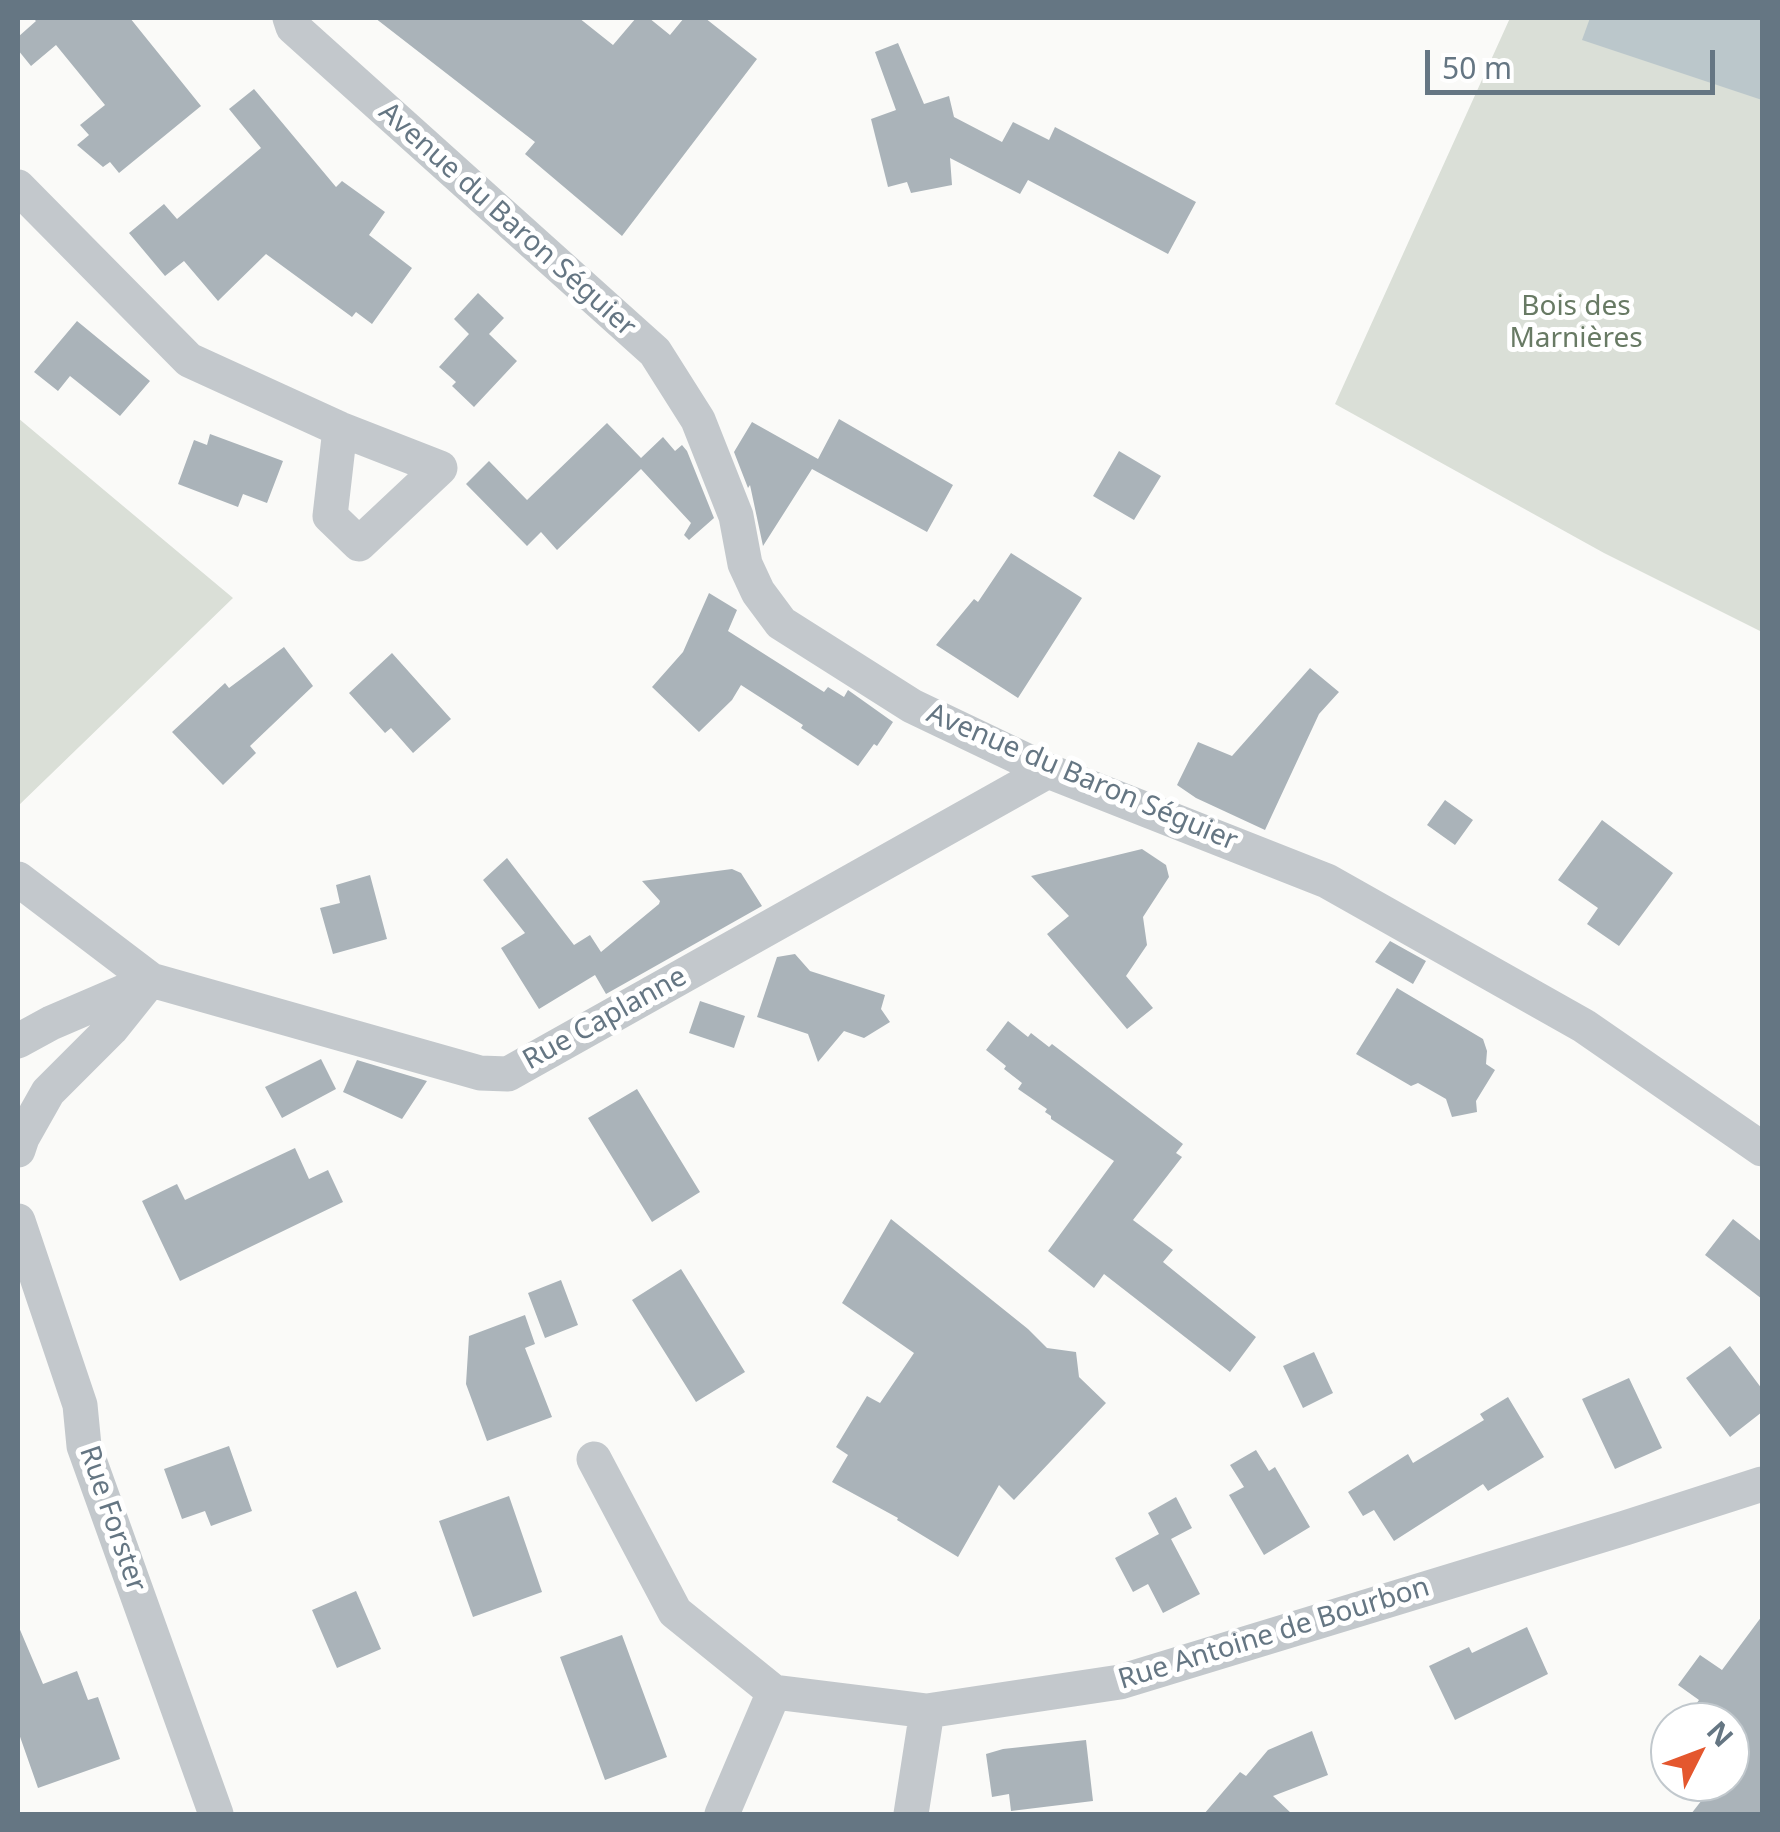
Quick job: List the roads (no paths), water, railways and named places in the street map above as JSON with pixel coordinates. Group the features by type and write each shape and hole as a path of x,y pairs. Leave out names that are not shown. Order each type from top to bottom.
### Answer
{"street":[{"name":"Avenue du Baron Séguier","path":"290,18 294,28 654,352 698,420 736,516 745,564 758,592 782,623 912,706 1048,771 1326,880 1584,1026 1762,1149"},
{"path":"18,187 189,360 340,429"},
{"name":"Rue Caplanne","path":"151,980 480,1073 508,1074 1048,771"},
{"path":"18,878 151,980"},
{"path":"18,1040 151,980"},
{"path":"18,1150 48,1092 111,1029 151,980"},
{"name":"Rue Forster","path":"18,1221 80,1405 84,1446 216,1814"},
{"path":"594,1458 675,1612 774,1692 722,1814"},
{"name":"Rue Antoine de Bourbon","path":"774,1692 927,1711 1120,1682 1762,1484"},
{"path":"912,1814 927,1711"}],"park label":[{"name":"Bois des Marnières","path":"1576,323"}]}
